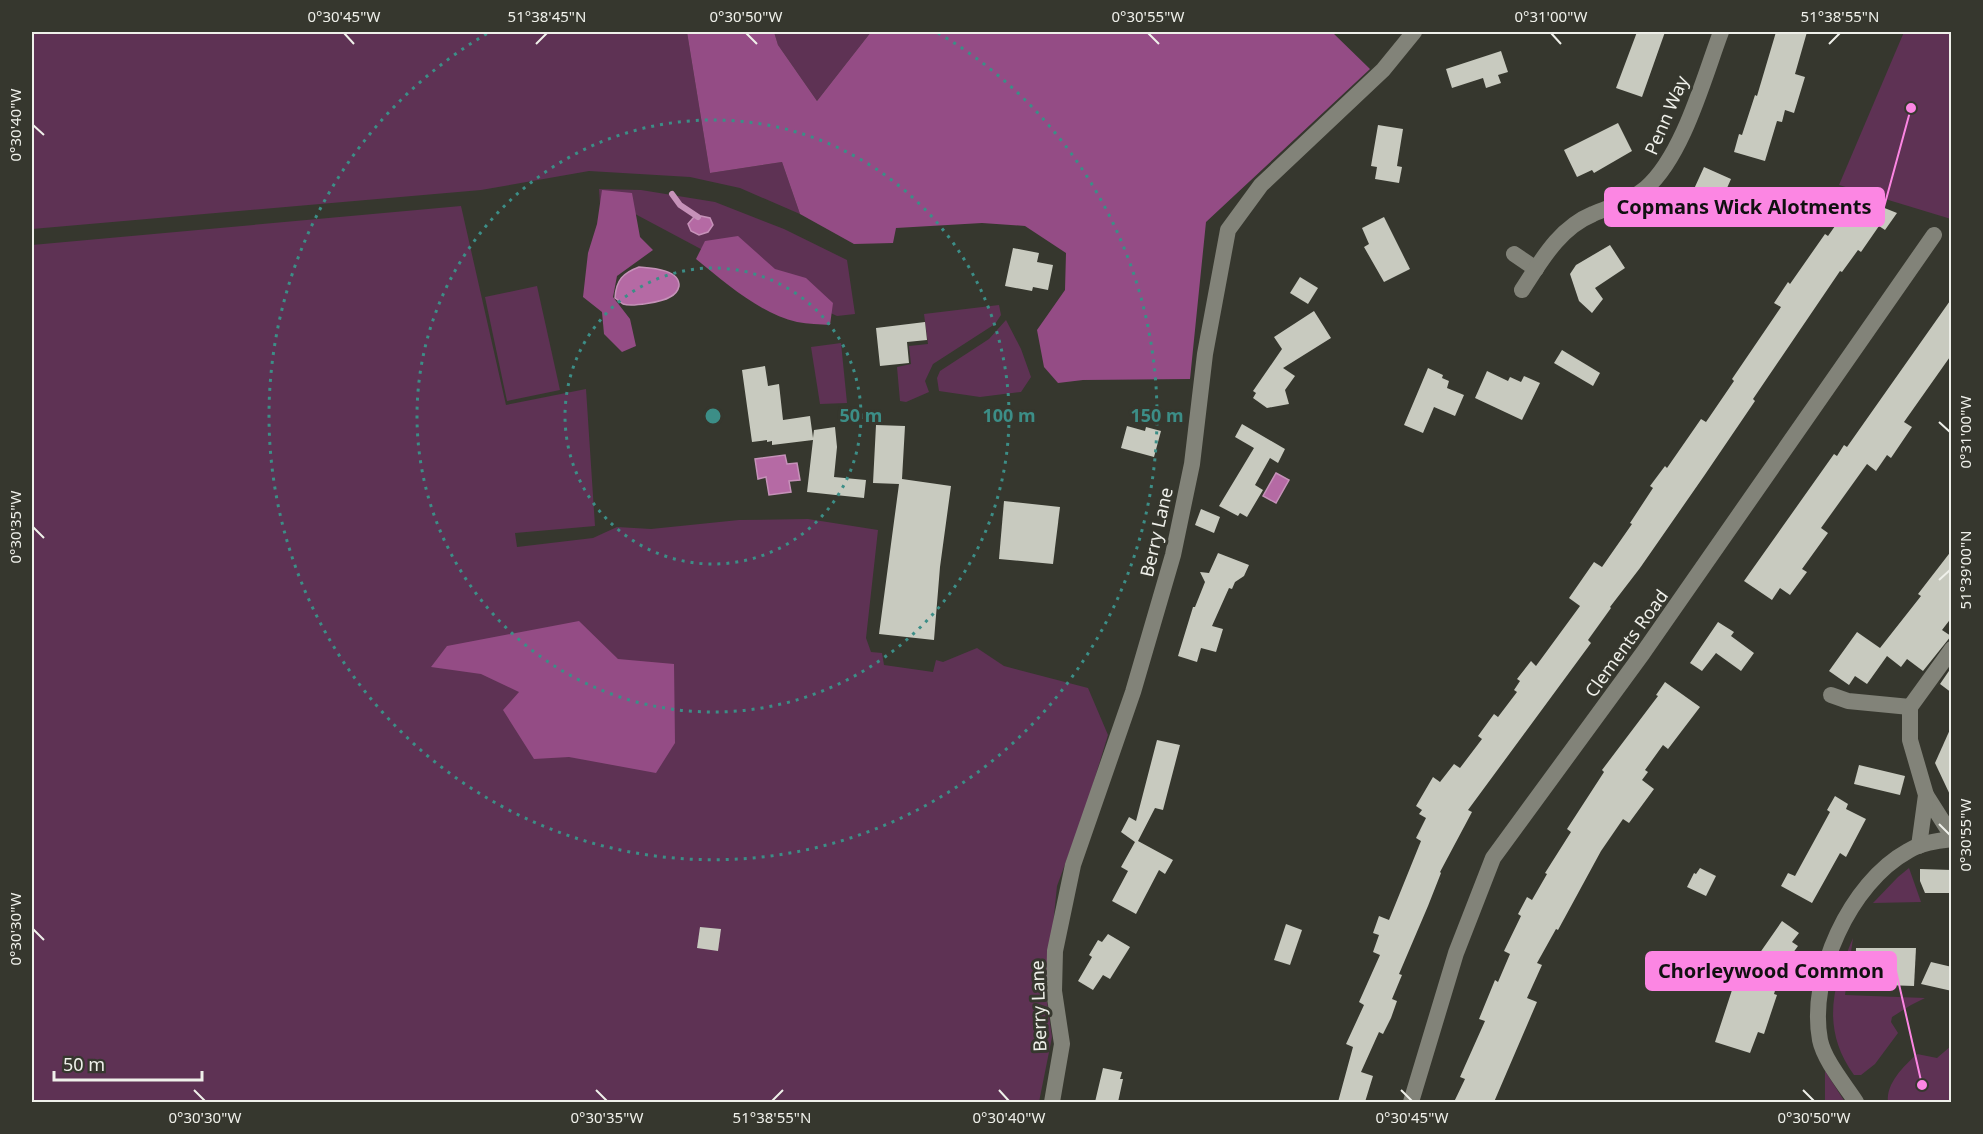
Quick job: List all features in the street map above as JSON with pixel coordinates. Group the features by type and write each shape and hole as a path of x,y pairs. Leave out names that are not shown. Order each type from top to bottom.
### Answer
{"street":[{"name":"Berry Lane","path":"1052,1102 1062,1044 1054,991 1055,951 1073,865 1133,692 1173,555 1192,464 1205,354 1228,230 1261,185 1383,70 1414,32"},
{"name":"Penn Way","path":"1522,290 1550,248 1570,227 1591,214 1620,204 1645,189 1665,168 1679,142 1721,32"},
{"name":"Clements Road","path":"1411,1102 1455,957 1493,858 1643,653 1934,235"},
{"path":"1514,254 1536,269"},
{"path":"1856,1102 1833,1068 1820,1041 1818,999 1828,958 1841,925 1880,872 1919,846 1952,837 1926,795 1910,740 1910,707 1952,650"},
{"path":"1832,695 1848,701 1910,707"},
{"path":"1919,846 1926,795"}],"shaded area":[{"path":"32,32 687,32 710,173 782,162 800,214 740,188 690,177 589,171 481,190 32,229"},
{"path":"687,32 774,32 778,45 817,101 871,32 1332,32 1370,69 1206,222 1190,379 1083,380 1058,383 1044,367 1037,330 1065,290 1066,253 1025,226 982,223 896,228 893,243 854,244 800,214 782,162 710,173"},
{"path":"774,32 871,32 817,101 778,45"},
{"path":"1904,32 1951,32 1951,219 1839,185"},
{"path":"599,189 641,190 715,202 784,229 847,260 855,314 837,316 759,280 622,207 600,204"},
{"path":"602,190 632,193 640,237 653,250 617,276 613,297 630,319 636,346 622,352 604,334 602,312 583,297 588,253 597,224"},
{"path":"461,206 506,405 586,389 595,526 515,533 517,547 593,538 617,527 651,529 739,520 808,519 878,530 866,638 871,652 882,653 884,665 933,672 936,660 943,662 977,648 1004,666 1088,688 1108,735 1085,810 1057,886 1046,994 1052,1037 1039,1102 32,1102 32,245"},
{"path":"694,217 710,218 713,225 708,232 699,235 691,231 688,224"},
{"path":"738,236 775,269 806,278 833,303 830,325 797,322 769,312 731,287 696,259 705,241"},
{"path":"639,267 664,270 675,276 679,286 677,291 666,299 654,302 623,304 615,298 617,286 621,278"},
{"path":"537,286 560,390 507,401 485,297"},
{"path":"999,305 1001,315 995,324 933,364 925,381 929,392 906,402 900,401 897,367 911,364 909,346 928,344 924,314"},
{"path":"1006,320 1021,349 1031,377 1021,392 980,397 939,391 937,378 940,371 989,339"},
{"path":"841,343 847,403 820,404 811,347"},
{"path":"785,455 787,464 797,463 800,480 789,481 791,492 769,495 766,477 758,479 755,459"},
{"path":"1276,473 1289,480 1276,503 1263,496"},
{"path":"579,621 618,659 674,664 675,743 656,773 569,757 534,759 503,710 519,692 481,674 431,667 447,646"},
{"path":"1909,868 1921,902 1873,903 1898,877"},
{"path":"1853,938 1845,995 1925,998 1892,1017 1891,1022 1898,1033 1875,1064 1861,1075 1854,1075 1844,1058 1837,1041 1833,1008 1835,991"},
{"path":"1951,1046 1951,1102 1888,1102 1893,1082 1917,1054 1937,1058"},
{"path":"1825,1071 1845,1102 1825,1102"}],"building":[{"path":"1637,32 1665,32 1642,97 1616,88"},
{"path":"1776,32 1807,32 1795,74 1805,77 1794,113 1785,110 1782,122 1777,121 1765,161 1734,152 1755,95 1757,96"},
{"path":"1501,51 1508,72 1498,75 1501,83 1486,88 1483,78 1452,88 1446,69"},
{"path":"1618,123 1632,151 1594,173 1592,170 1577,177 1564,150"},
{"path":"1378,125 1403,129 1397,166 1402,167 1399,183 1375,179 1377,167 1371,166"},
{"path":"1704,167 1731,179 1712,222 1689,212 1698,191 1694,189"},
{"path":"1861,199 1874,208 1877,205 1897,213 1885,230 1879,226 1861,252 1858,250 1842,272 1840,271 1704,476 1610,607 1588,640 1591,643 1468,810 1472,812 1440,872 1399,974 1402,975 1392,999 1397,1001 1391,1018 1383,1034 1379,1032 1361,1072 1373,1076 1365,1102 1338,1102 1353,1047 1346,1044 1364,1005 1359,1002 1380,955 1373,952 1379,935 1373,933 1379,916 1389,920 1421,841 1416,838 1426,818 1419,814 1422,810 1416,806 1433,777 1440,782 1454,764 1460,768 1482,739 1478,736 1494,714 1498,717 1517,692 1514,690 1520,681 1517,679 1531,661 1536,666 1580,606 1569,598 1594,562 1602,567 1632,524 1630,523 1653,488 1650,486 1665,466 1667,468 1701,419 1706,422 1734,381 1732,379 1781,307 1774,303 1788,282 1790,284 1825,234 1828,236 1849,206 1854,210"},
{"path":"1384,217 1410,269 1384,282 1364,247 1369,244 1362,228"},
{"path":"1610,245 1625,268 1595,288 1603,299 1592,313 1579,301 1570,274 1576,265"},
{"path":"1013,248 1039,253 1037,262 1053,265 1048,290 1033,287 1032,291 1005,286"},
{"path":"1300,277 1318,288 1308,304 1290,293"},
{"path":"1952,298 1952,354 1904,422 1912,427 1891,458 1887,455 1876,471 1867,464 1821,528 1828,533 1802,569 1807,572 1790,595 1780,588 1772,600 1744,581 1834,454 1837,456 1844,445 1847,447"},
{"path":"1314,311 1331,338 1283,368 1295,376 1285,390 1289,404 1267,408 1253,398 1256,393 1253,391 1282,349 1274,337"},
{"path":"925,322 927,340 907,342 909,363 880,366 876,328"},
{"path":"1562,350 1600,373 1593,386 1554,363"},
{"path":"765,366 768,386 779,384 783,420 810,416 813,438 814,430 835,427 837,447 834,477 866,480 864,498 807,492 813,440 772,445 772,441 767,442 767,440 752,442 742,370"},
{"path":"1428,368 1443,375 1442,378 1449,381 1447,388 1464,395 1455,416 1434,407 1423,433 1404,425"},
{"path":"1487,371 1508,381 1510,377 1521,382 1524,376 1540,383 1522,420 1475,398"},
{"path":"1242,424 1285,449 1278,463 1270,458 1255,485 1263,490 1247,517 1240,513 1238,516 1219,506 1254,448 1235,437"},
{"path":"876,425 905,426 902,479 951,486 940,567 934,640 879,634 899,484 873,483"},
{"path":"1127,426 1145,431 1146,427 1161,431 1154,457 1121,448"},
{"path":"1004,501 1060,507 1053,564 999,559"},
{"path":"1201,509 1220,517 1214,533 1195,525"},
{"path":"1952,550 1952,617 1942,630 1951,636 1923,671 1907,659 1901,667 1887,656 1867,684 1855,676 1849,685 1829,671 1857,632 1880,648 1921,596 1918,594"},
{"path":"1218,553 1249,565 1244,576 1235,582 1232,589 1229,588 1212,626 1223,629 1216,652 1201,648 1197,662 1178,656 1193,607 1195,607 1205,582 1200,572 1209,573"},
{"path":"1718,622 1734,632 1731,636 1754,653 1741,671 1716,653 1702,671 1690,663"},
{"path":"1952,669 1952,693 1940,684"},
{"path":"1665,682 1700,707 1668,749 1663,745 1645,770 1648,772 1642,780 1654,789 1629,823 1623,819 1601,851 1558,930 1556,929 1537,963 1542,965 1527,998 1537,1002 1494,1102 1454,1102 1465,1079 1460,1077 1485,1021 1479,1019 1495,980 1498,982 1510,954 1504,951 1521,916 1518,914 1527,897 1532,900 1547,874 1545,873 1571,832 1567,829 1604,772 1602,770 1658,696 1656,695"},
{"path":"1952,725 1952,799 1935,763"},
{"path":"1157,740 1180,745 1163,810 1155,808 1138,841 1173,860 1165,874 1159,870 1136,914 1112,901 1128,871 1121,867 1135,842 1121,832 1129,817 1136,821"},
{"path":"1859,765 1905,776 1900,795 1854,784"},
{"path":"1835,796 1848,804 1846,809 1866,819 1846,857 1840,853 1812,903 1781,886 1788,873 1795,876 1830,812 1827,810"},
{"path":"1700,868 1716,876 1706,896 1687,887 1694,873 1696,874"},
{"path":"1920,869 1952,870 1952,893 1925,893 1920,881"},
{"path":"1782,921 1799,933 1792,942 1798,946 1782,968 1774,994 1777,995 1764,1034 1758,1032 1750,1053 1715,1042 1732,990 1725,988 1735,958 1745,962 1748,953 1757,957"},
{"path":"1286,924 1302,930 1290,965 1274,960"},
{"path":"700,927 721,929 718,951 697,948"},
{"path":"1108,934 1130,947 1110,979 1103,975 1093,990 1078,981 1092,957 1089,955 1098,940 1102,942"},
{"path":"1856,948 1916,948 1914,986 1855,984"},
{"path":"1931,962 1952,967 1952,991 1921,984"},
{"path":"1103,1068 1122,1072 1120,1079 1123,1079 1118,1102 1095,1102"}],"waterway":[{"path":"672,194 680,205 698,217"}],"place":[{"name":"Copmans Wick Alotments","path":"1911,108"},
{"name":"Chorleywood Common","path":"1922,1085"}]}
